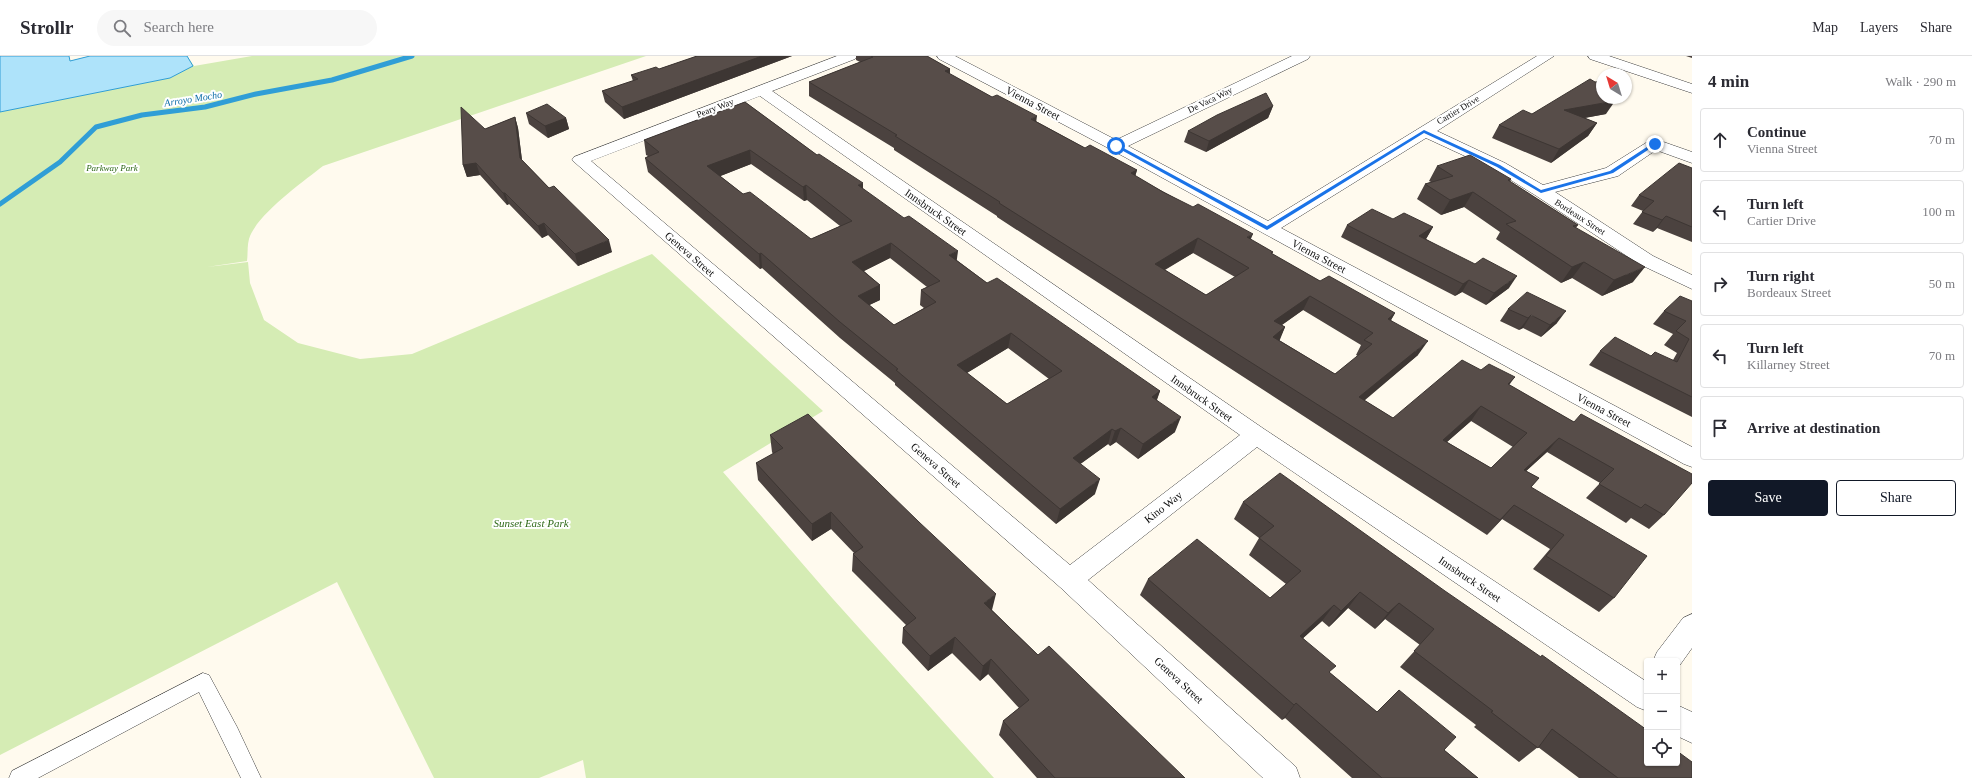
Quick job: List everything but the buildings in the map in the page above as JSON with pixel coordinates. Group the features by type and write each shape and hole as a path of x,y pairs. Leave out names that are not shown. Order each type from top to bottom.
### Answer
{"street":[{"name":"Peary Way","path":"580,160 850,56"},
{"name":"Vienna Street","path":"944,56 1116,146 1692,458"},
{"name":"De Vaca Way","path":"1116,146 1303,56"},
{"name":"Cartier Drive","path":"1267,229 1547,56"},
{"path":"1595,56 1692,89"},
{"name":"Innsbruck Street","path":"761,90 1256,435 1644,693"},
{"name":"Bordeaux Street","path":"1424,131 1499,166 1541,191 1646,260 1692,283"},
{"path":"1541,191 1612,172 1655,144 1692,158"},
{"name":"Geneva Street","path":"580,160 1070,580 1285,778"},
{"name":"Kino Way","path":"1070,580 1256,435"},
{"path":"1669,658 1692,626"},
{"path":"1680,721 1692,729"}],"lane":[{"path":"19,778 203,681 251,778"}],"green space":[{"name":"Sunset East Park","path":"0,56 69,56 70,61 90,56 187,56 194,66 252,56 646,56 323,166 270,209 253,230 248,244 247,261 207,267 248,262 250,283 264,320 298,343 360,359 412,354 652,254 823,411 723,472 833,599 994,778 586,778 583,760 539,778 434,778 337,582 0,755"}],"water":[{"path":"0,56 69,56 70,61 90,56 187,56 193,66 170,78 0,112"}],"waterway":[{"name":"Arroyo Mocho","path":"0,204 60,162 96,127 142,115 205,107 256,94 332,80 412,56"}],"route":[{"path":"1116,146 1267,229 1424,131 1499,166 1541,191 1612,172 1655,144"}],"park label":[{"name":"Parkway Park","path":"112,168"}]}
